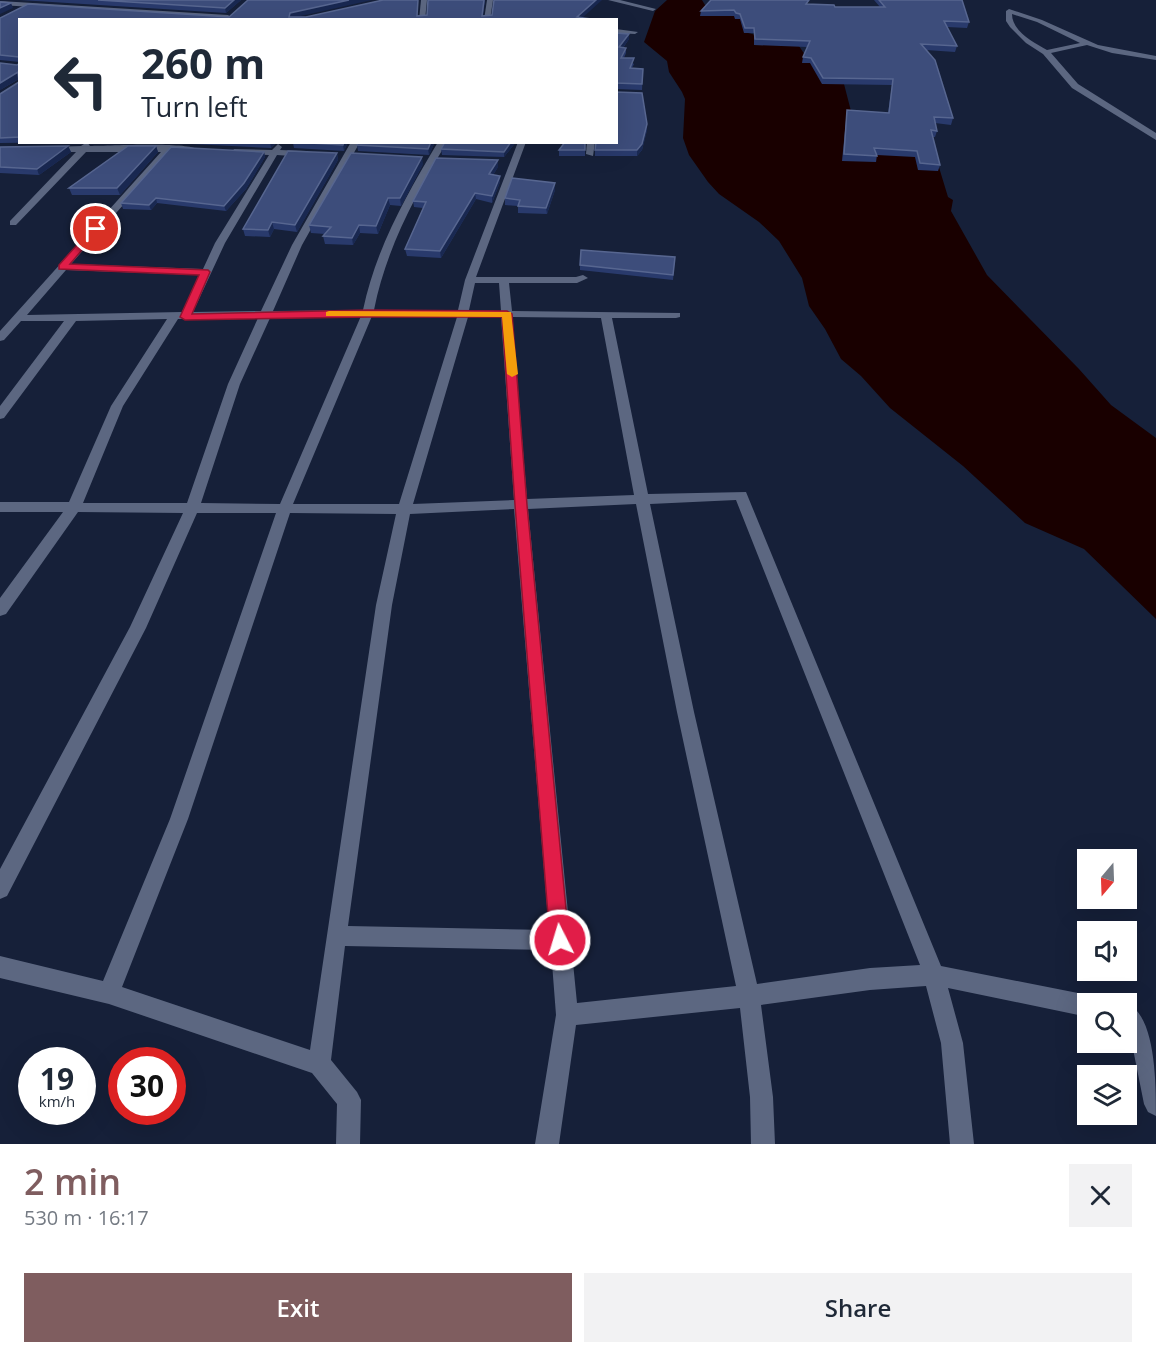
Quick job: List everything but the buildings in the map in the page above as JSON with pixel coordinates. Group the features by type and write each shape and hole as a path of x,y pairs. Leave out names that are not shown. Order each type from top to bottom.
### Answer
{"street":[{"path":"10,15 39,0"},
{"path":"305,18 378,1 392,0"},
{"path":"422,18 424,0"},
{"path":"487,18 490,0"},
{"path":"610,0 652,9"},
{"path":"374,11 378,1"},
{"path":"0,3 227,18 237,10"},
{"path":"116,18 126,10"},
{"path":"1156,58 1112,51 1088,43 1044,21 1009,11 1009,21 1012,26 1028,42 1046,52 1075,86 1156,138"},
{"path":"618,31 634,32"},
{"path":"1046,52 1088,43"},
{"path":"0,610 74,508 117,406 179,317 273,152 280,144"},
{"path":"109,993 179,819 285,507 368,314 373,284 395,226 442,144"},
{"path":"319,1064 384,605 404,509 463,314 470,280 521,144"},
{"path":"590,154 591,144"},
{"path":"13,223 86,146"},
{"path":"35,148 86,146 198,149"},
{"path":"0,338 169,148"},
{"path":"230,150 317,154"},
{"path":"0,889 138,628 192,509 234,384 265,315 297,245 352,152"},
{"path":"501,162 512,163"},
{"path":"62,267 205,272"},
{"path":"470,280 504,282 583,278"},
{"path":"504,282 521,505 567,1015 547,1144"},
{"path":"18,318 368,314 676,315"},
{"path":"606,315 696,760 748,996 758,1050 763,1144"},
{"path":"0,415 71,319"},
{"path":"0,507 404,509 741,495 934,975 952,1043 962,1144"},
{"path":"336,936 560,940"},
{"path":"0,967 109,993 319,1064 349,1100 348,1144"},
{"path":"567,1015 748,996 870,979 934,975 1077,1004"},
{"path":"1137,1025 1140,1029 1156,1104"}],"shaded area":[{"path":"667,0 702,0 705,5 737,13 748,33 799,46 807,58 844,84 852,115 938,164 948,197 953,200 951,211 987,275 1111,405 1156,438 1156,619 1084,549 1025,523 963,466 890,408 861,376 841,359 825,329 809,306 802,278 779,241 759,222 719,194 689,155 683,138 685,99 669,72 667,61 644,42 655,11"}],"slow traffic":[{"path":"329,314 507,314 512,374"}],"route":[{"path":"96,229 62,267 205,272 185,317 507,314 521,505 560,940"}]}
